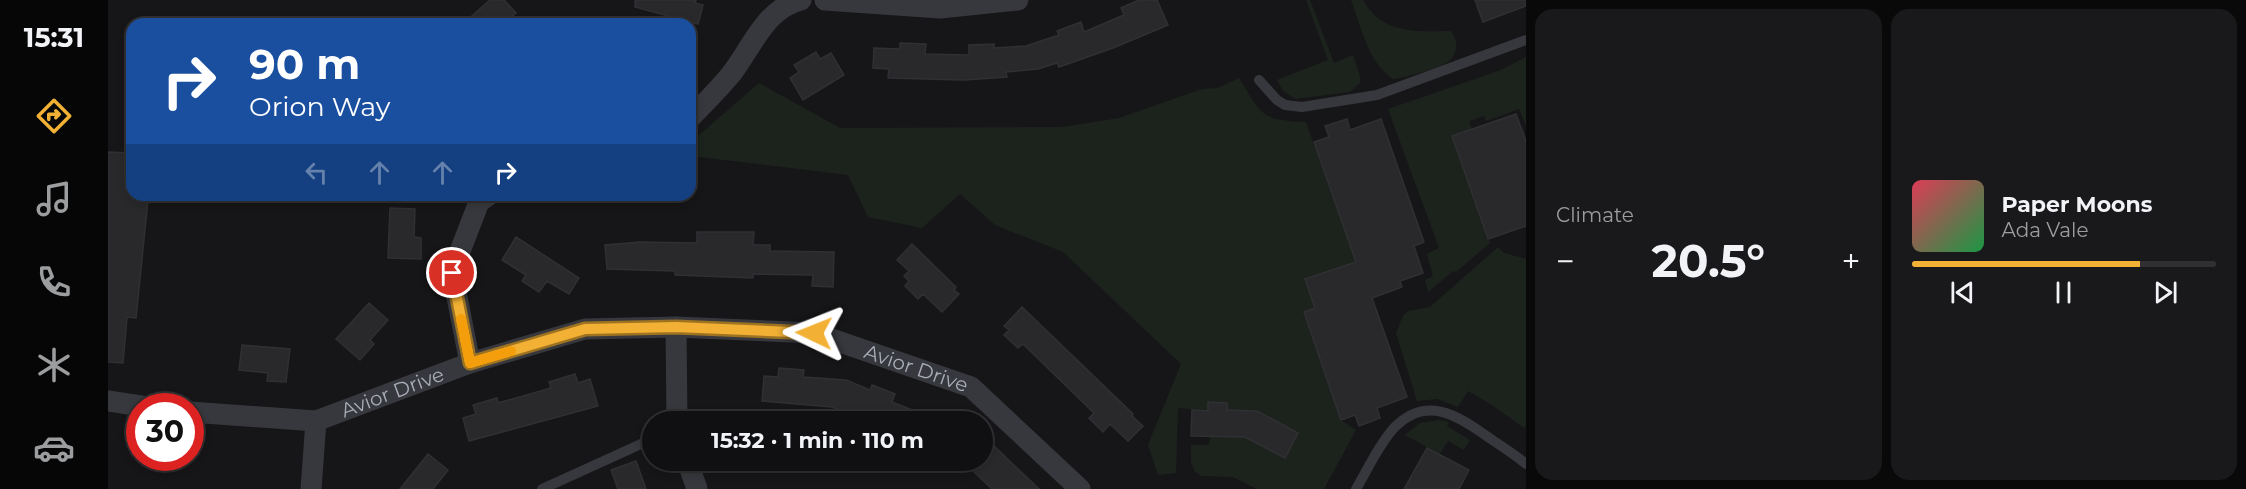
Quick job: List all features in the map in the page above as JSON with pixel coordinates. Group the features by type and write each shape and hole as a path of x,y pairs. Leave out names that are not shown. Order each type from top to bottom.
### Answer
{"street":[{"path":"825,0 940,8 1018,0"},
{"path":"696,112 731,74 773,14 792,1"},
{"path":"470,363 452,273 480,201"},
{"path":"676,327 677,411"},
{"name":"Avior Drive","path":"204,413 316,421 470,363 585,329 676,327 814,333 971,387 1080,489"},
{"path":"108,401 126,404"},
{"path":"311,489 316,421"},
{"path":"691,471 697,489"}],"lane":[{"path":"1259,80 1277,100 1285,105 1302,107 1377,95 1526,40"},
{"path":"1356,489 1392,430 1408,416 1427,410 1445,412 1464,420 1526,464"},
{"path":"542,489 642,444"}],"shaded area":[{"path":"1306,0 1310,0 1334,63 1353,55 1360,83 1350,92 1295,99 1283,91 1277,80 1328,60"},
{"path":"1351,0 1363,0 1380,19 1401,29 1450,31 1456,42 1456,50 1452,58 1438,67 1393,79 1384,72 1371,54"},
{"path":"1526,57 1526,126 1519,109 1486,121 1484,116 1469,121 1472,129 1452,137 1487,239 1491,242 1428,292 1425,280 1433,276 1427,254 1439,248 1388,109 1501,70"},
{"path":"1239,78 1258,108 1264,113 1279,119 1306,122 1356,262 1305,279 1315,308 1304,312 1341,420 1356,430 1324,489 1257,489 1233,477 1201,476 1195,472 1191,462 1191,445 1209,445 1212,434 1224,414 1226,403 1208,402 1208,411 1178,408 1176,473 1158,475 1148,445 1181,364 1063,252 995,225 960,194 922,228 868,217 848,175 696,157 696,138 759,83 840,128 1063,127 1119,118 1202,89 1218,88"},
{"path":"1498,247 1504,253 1526,259 1526,425 1524,428 1468,391 1458,407 1437,399 1417,401 1396,333 1403,316 1408,311 1430,307"},
{"path":"1439,420 1449,422 1447,426 1470,440 1464,450 1448,441 1440,454 1405,435 1420,423"}],"building":[{"path":"490,0 504,0 516,13 510,18 470,18"},
{"path":"635,0 696,0 695,3 703,5 698,24 696,18 676,18 635,7"},
{"path":"1139,0 1157,0 1168,25 1059,67 1057,63 1038,69 1006,72 1007,77 964,80 888,78 889,69 873,68 874,48 900,49 900,43 926,44 925,54 969,55 969,45 994,44 994,48 1026,46 1059,35 1057,31 1081,22 1084,32 1124,15 1121,8"},
{"path":"1475,0 1526,0 1526,6 1483,22"},
{"path":"816,52 820,59 831,53 844,75 803,100 790,78 799,72 794,65"},
{"path":"1516,114 1526,141 1526,226 1488,239 1452,136"},
{"path":"1347,119 1350,130 1381,119 1424,242 1414,246 1423,273 1400,281 1402,287 1372,298 1407,397 1377,408 1380,418 1359,426 1355,415 1341,420 1304,312 1315,308 1305,279 1356,262 1314,142 1329,137 1325,126"},
{"path":"108,152 126,153 126,201 148,201 136,318 127,317 123,363 108,362"},
{"path":"390,208 415,209 414,237 421,238 421,259 388,258"},
{"path":"697,232 754,232 753,245 770,245 770,251 834,252 833,287 812,286 813,275 753,274 753,278 675,275 675,271 607,269 605,245 640,242 697,243"},
{"path":"516,237 579,278 569,294 547,281 539,292 522,281 526,275 502,260"},
{"path":"912,244 956,287 954,290 959,294 942,312 923,294 918,299 905,286 909,281 904,276 909,271 897,260"},
{"path":"369,303 388,320 370,340 374,344 360,360 336,339"},
{"path":"1022,307 1143,426 1128,441 1110,424 1103,432 1089,418 1094,413 1023,344 1018,348 1004,335 1009,330 1004,326"},
{"path":"242,345 290,349 286,382 267,381 268,373 239,370"},
{"path":"779,368 804,370 803,377 846,380 870,390 872,385 895,394 892,402 915,411 842,411 832,407 762,401 764,376 778,377"},
{"path":"575,374 578,383 590,379 598,406 469,441 463,418 476,414 473,405 497,398 498,403 551,388 549,382"},
{"path":"1208,402 1227,403 1227,410 1257,411 1298,433 1285,458 1245,437 1191,436 1192,410 1208,411"},
{"path":"993,445 1039,489 992,489 973,471 993,471"},
{"path":"1427,448 1469,470 1459,489 1404,489"},
{"path":"428,454 448,470 433,489 400,489"},
{"path":"636,461 646,489 618,489 611,470"}],"slow traffic":[{"path":"461,319 470,363 511,351"}],"route":[{"path":"452,273 470,363 585,329 676,327 814,333"}]}
